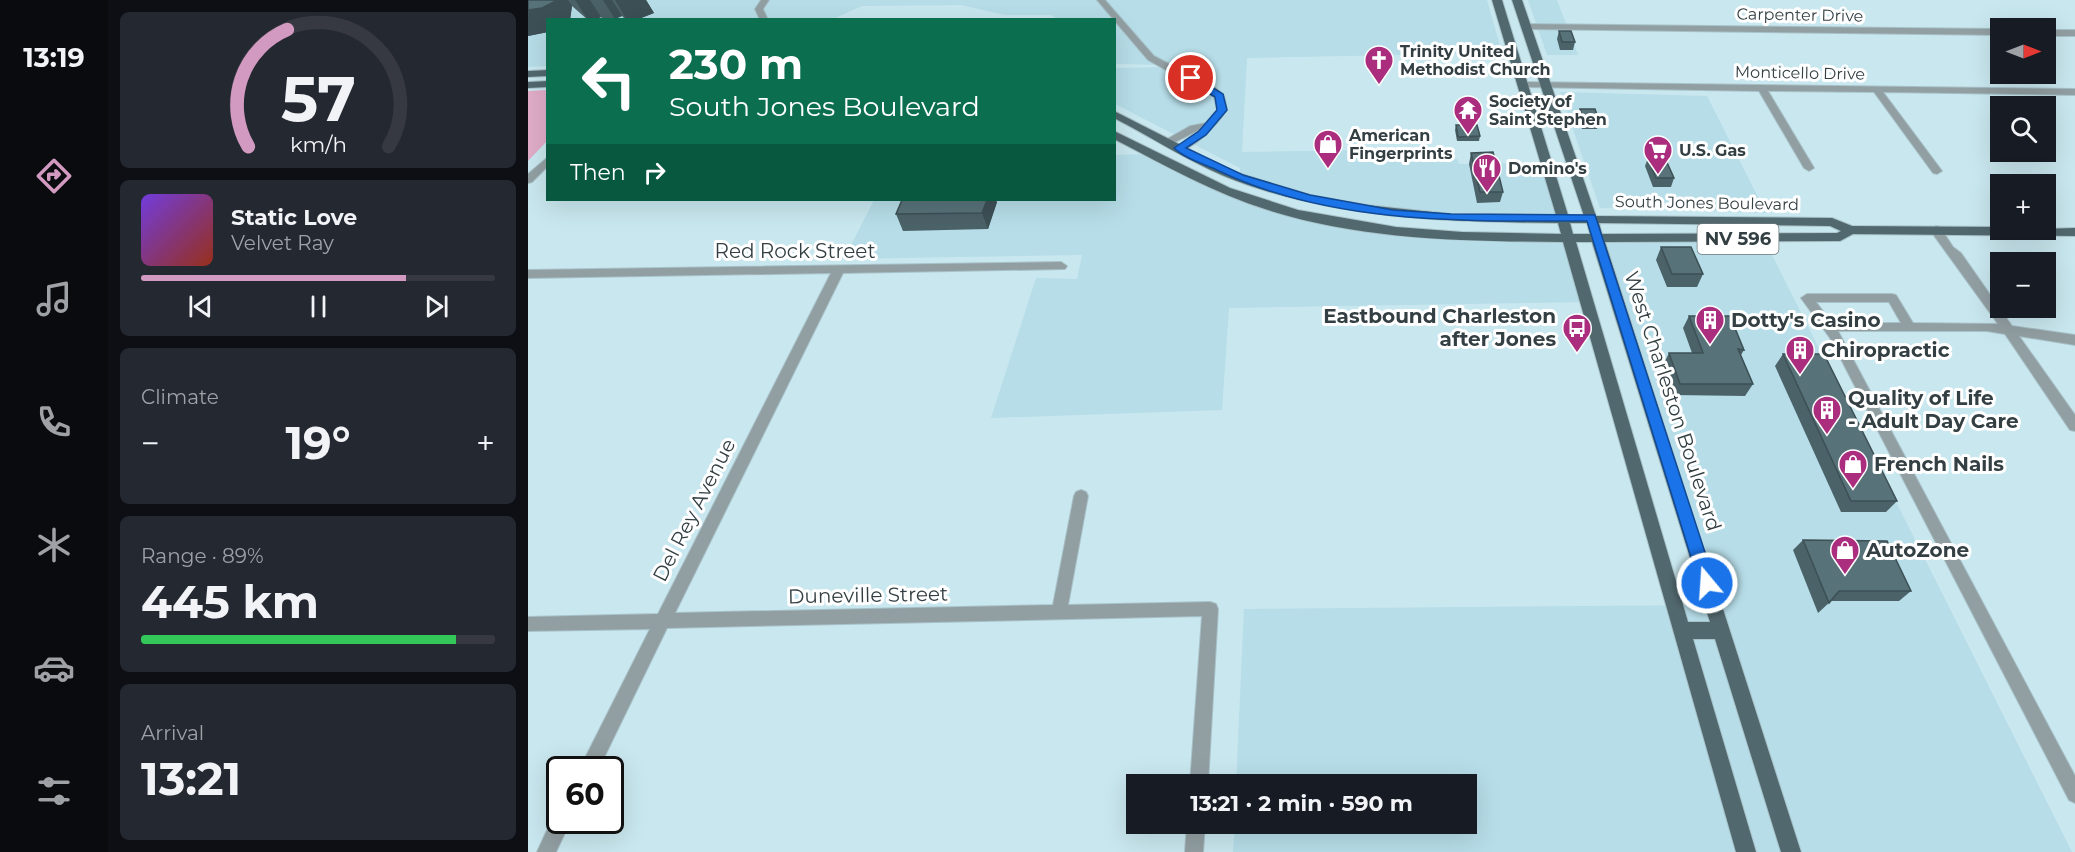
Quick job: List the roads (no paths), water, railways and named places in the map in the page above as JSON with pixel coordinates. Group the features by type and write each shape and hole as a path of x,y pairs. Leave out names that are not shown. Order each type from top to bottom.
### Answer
{"main road":[{"path":"1497,0 1524,85 1566,238 1683,630 1746,852"},
{"name":"West Charleston Boulevard","path":"1517,0 1591,218 1791,852"},
{"path":"1502,17 1514,23 1532,44"},
{"path":"528,74 546,73"},
{"path":"528,85 546,84"},
{"name":"South Jones Boulevard","path":"1116,115 1227,172 1278,190 1359,209 1451,218 1832,222 1850,230 2075,232"},
{"name":"South Jones Boulevard","path":"1116,135 1186,173 1238,196 1296,214 1424,235 1566,238 1840,237 1850,230"},
{"path":"1138,147 1179,148"},
{"path":"1156,157 1194,156"},
{"path":"1683,630 1723,631"}],"street":[{"path":"763,18 759,9 765,0"},
{"path":"1101,0 1151,58 1207,86 1219,96 1222,110 1218,117 1207,126 1203,133 1179,148"},
{"name":"Carpenter Drive","path":"1526,27 1990,32"},
{"path":"2056,33 2075,33"},
{"name":"Monticello Drive","path":"1524,85 2075,92"},
{"path":"1761,87 1809,168"},
{"path":"1876,89 1937,171"},
{"path":"1167,142 1193,128 1207,126"},
{"path":"528,180 546,162"},
{"path":"1941,230 1960,251 1957,256 2075,426"},
{"name":"Red Rock Street","path":"528,274 1062,266"},
{"name":"Del Rey Avenue","path":"595,756 838,271"},
{"path":"1909,326 1892,298 1807,298 1829,327 2072,783"},
{"path":"1829,327 1987,327 2075,340"},
{"path":"1059,614 1081,496"},
{"name":"Duneville Street","path":"528,624 1210,609 1200,774"},
{"path":"546,852 555,834"},
{"path":"1194,852 1195,834"}],"place":[{"name":"Trinity United Methodist Church","path":"1379,86"},
{"name":"Society of Saint Stephen","path":"1468,136"},
{"name":"American Fingerprints","path":"1328,170"},
{"name":"U.S. Gas","path":"1658,176"},
{"name":"Domino's","path":"1487,194"},
{"name":"Dotty's Casino","path":"1710,346"},
{"name":"Eastbound Charleston after Jones","path":"1577,354"},
{"name":"Chiropractic","path":"1800,376"},
{"name":"Quality of Life - Adult Day Care","path":"1827,436"},
{"name":"French Nails","path":"1853,490"},
{"name":"AutoZone","path":"1845,576"}]}
